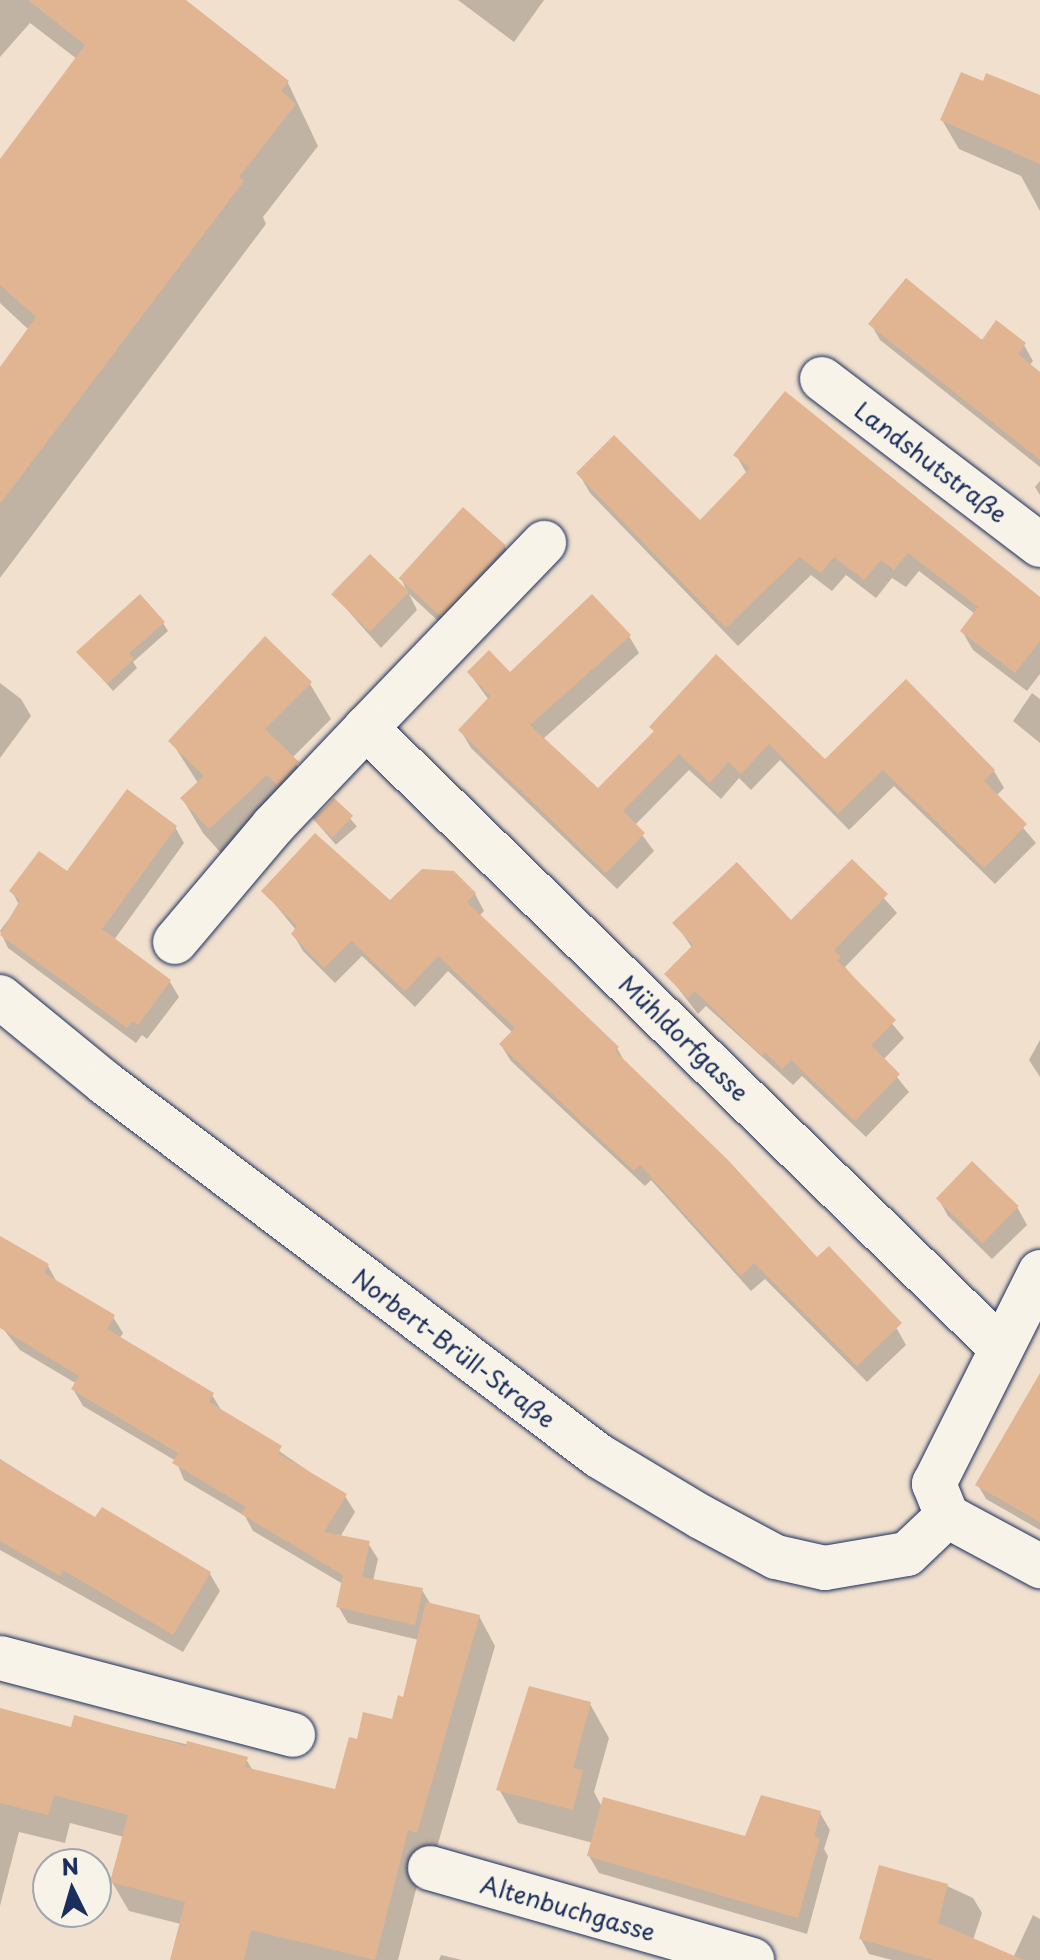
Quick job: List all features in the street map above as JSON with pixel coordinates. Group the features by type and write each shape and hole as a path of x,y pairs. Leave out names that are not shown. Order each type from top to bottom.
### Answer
{"street":[{"name":"Landshutstraße","path":"822,379 1040,545"},
{"path":"175,942 273,826 544,543"},
{"name":"Mühldorfgasse","path":"366,728 1001,1348"},
{"name":"Norbert-Brüll-Straße","path":"0,997 117,1092 599,1456 714,1524 776,1557 825,1568 907,1554 947,1516"},
{"path":"1040,1272 934,1484 947,1516 1040,1566"},
{"path":"0,1658 293,1735"},
{"name":"Altenbuchgasse","path":"430,1868 752,1960"}],"building":[{"path":"28,0 186,0 289,81 281,91 296,104 239,177 244,181 0,504 0,367 36,317 0,285 0,159 85,45"},
{"path":"961,72 983,81 986,73 1040,95 1040,164 940,120"},
{"path":"906,278 982,340 996,320 1026,343 1018,354 1040,372 1040,460 868,324"},
{"path":"785,391 1040,597 1040,641 1015,673 960,631 978,607 908,553 894,570 881,560 864,580 834,557 821,573 799,557 726,628 576,473 614,435 700,520 750,468 733,455"},
{"path":"463,507 506,546 442,617 399,578"},
{"path":"370,554 409,592 370,632 331,594"},
{"path":"140,594 165,622 129,653 134,659 107,684 76,652"},
{"path":"592,594 631,635 530,725 598,788 654,731 649,727 716,654 825,759 906,679 995,770 984,781 1027,824 984,868 883,770 838,814 769,744 741,774 728,762 710,783 679,754 623,811 645,833 606,873 458,730 490,696 467,672 489,650 510,672"},
{"path":"265,636 312,682 265,729 299,762 277,785 267,775 209,829 180,798 204,776 168,741"},
{"path":"127,789 177,826 102,929 171,980 138,1025 132,1021 127,1028 0,935 20,900 9,891 39,851 67,871"},
{"path":"334,798 353,816 333,838 314,820"},
{"path":"315,833 390,900 422,869 454,871 476,893 467,902 619,1047 615,1051 727,1159 817,1257 829,1246 902,1323 857,1366 754,1263 741,1276 640,1165 634,1171 499,1044 515,1028 438,956 405,991 351,941 324,968 291,934 297,926 261,891"},
{"path":"852,859 888,894 834,950 841,957 837,960 896,1020 871,1045 900,1074 855,1121 791,1060 782,1069 765,1052 762,1056 695,991 688,998 664,974 693,945 672,923 737,862 791,920"},
{"path":"972,1161 1019,1206 983,1244 936,1198"},
{"path":"0,1236 49,1264 44,1273 115,1315 107,1329 214,1393 209,1402 282,1446 278,1453 347,1494 324,1532 370,1541 362,1577 423,1588 415,1625 336,1607 343,1575 241,1514 246,1507 172,1463 178,1453 71,1389 79,1376 0,1328"},
{"path":"1040,1373 1040,1522 975,1485"},
{"path":"0,1460 95,1517 102,1507 211,1572 173,1635 63,1570 60,1576 0,1541"},
{"path":"426,1602 480,1615 417,1833 408,1830 375,1960 251,1930 244,1960 170,1960 185,1902 112,1883 128,1815 54,1795 48,1815 0,1803 0,1708 71,1727 74,1715 186,1746 187,1741 248,1757 245,1767 335,1789 349,1737 357,1739 363,1712 392,1719 398,1695 403,1697"},
{"path":"529,1686 591,1702 573,1768 583,1770 573,1810 496,1790"},
{"path":"761,1795 821,1811 814,1836 820,1838 798,1918 587,1856 603,1797 745,1836"},
{"path":"879,1865 948,1884 938,1923 1024,1960 933,1960 859,1939"}]}
